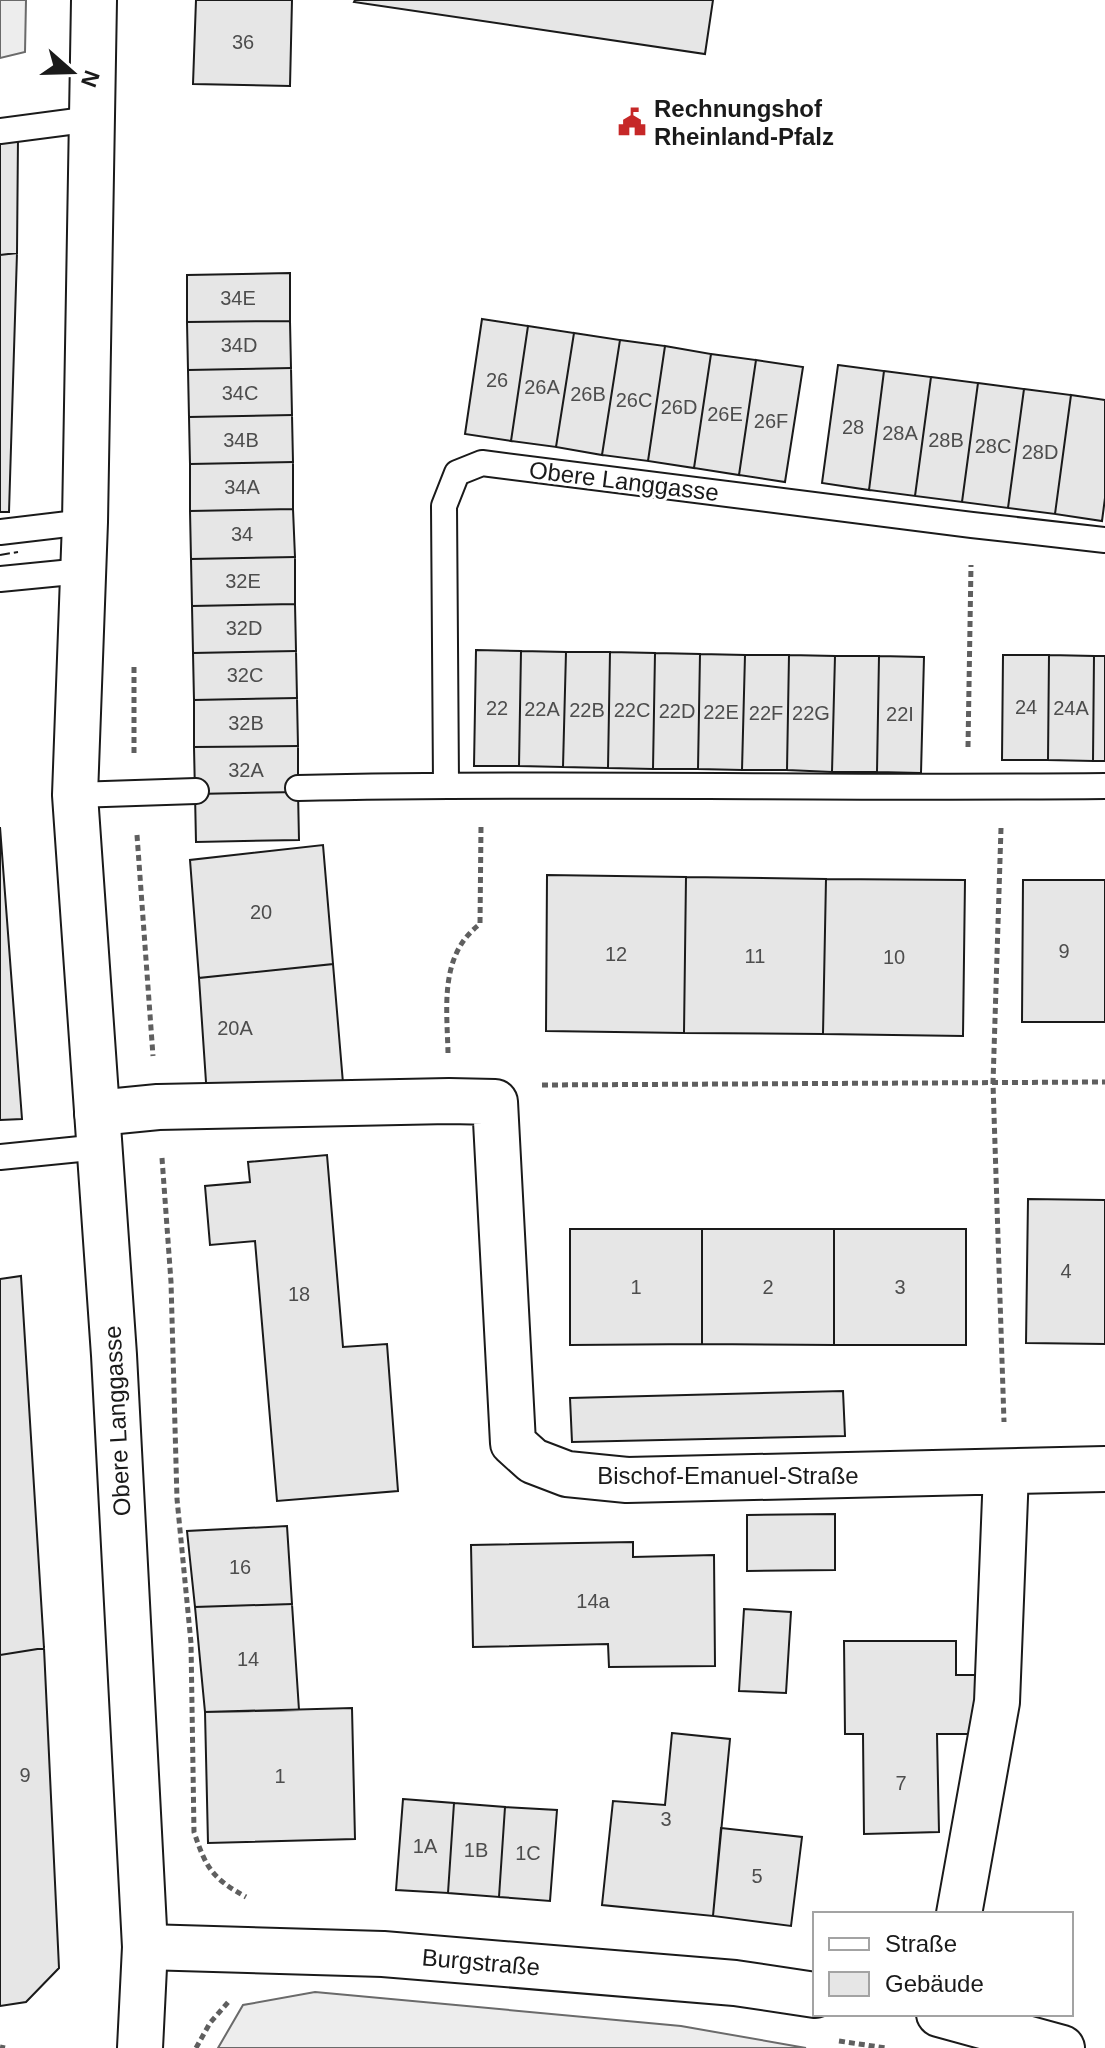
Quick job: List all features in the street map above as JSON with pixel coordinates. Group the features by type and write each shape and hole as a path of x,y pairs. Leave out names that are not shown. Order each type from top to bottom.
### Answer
{"street":[{"name":"Obere Langgasse","path":"94,0 85,522 75,795 114,1355 145,1947 140,2048"},
{"path":"99,1130 158,1107 495,1102"},
{"name":"Bischof-Emanuel-Straße","path":"495,1102 513,1443 533,1461 567,1474 627,1480 1105,1469"},
{"path":"959,1912 997,1702 1006,1472"},
{"name":"Burgstraße","path":"145,1947 383,1954 735,1983 813,1995"},
{"path":"946,2016 1062,2048"}],"lane":[{"path":"0,131 92,119"},
{"name":"Obere Langgasse","path":"446,784 444,506 457,473 482,463 1105,540"},
{"path":"0,532 85,522"},
{"path":"0,579 82,571"},
{"path":"298,788 446,784 968,788 1105,786"},
{"path":"75,795 196,791"},
{"path":"0,1157 99,1130"}],"path":[{"path":"968,788 972,525"},
{"path":"135,655 134,793 148,1015 171,1282 177,1499 191,1643 194,1832 204,1862 225,1885 248,1898"},
{"path":"449,1101 447,995 451,963 459,946 480,924 481,785"},
{"path":"1003,787 993,1083 1006,1472"},
{"path":"495,1102 504,1085 1105,1082"},
{"path":"196,2048 210,2023 231,1998 242,1996"}],"shaded area":[{"path":"0,0 26,0 25,52 0,58"},
{"path":"315,1992 681,2026 806,2048 218,2048 243,2005"}],"building":[{"path":"196,0 292,0 290,86 193,84"},
{"path":"355,0 713,0 705,54"},
{"path":"18,137 17,253 0,255 0,140"},
{"path":"17,253 9,512 0,512 0,255"},
{"path":"290,273 290,321 187,322 187,275"},
{"path":"482,319 528,326 511,441 465,434"},
{"path":"290,321 291,368 188,370 187,322"},
{"path":"528,326 574,333 556,447 511,441"},
{"path":"574,333 620,340 602,455 556,447"},
{"path":"620,340 665,346 648,461 602,455"},
{"path":"665,346 711,354 694,468 648,461"},
{"path":"711,354 756,360 739,475 694,468"},
{"path":"756,360 803,367 785,482 739,475"},
{"path":"838,365 884,371 869,490 822,483"},
{"path":"291,368 292,415 189,417 188,370"},
{"path":"884,371 931,377 915,496 869,490"},
{"path":"931,377 978,383 962,502 915,496"},
{"path":"978,383 1024,389 1008,508 962,502"},
{"path":"1024,389 1071,395 1055,514 1008,508"},
{"path":"1071,395 1105,400 1105,498 1102,521 1055,514"},
{"path":"292,415 293,462 190,464 189,417"},
{"path":"293,462 293,509 190,511 190,464"},
{"path":"293,509 295,557 191,559 190,511"},
{"path":"295,557 295,604 192,606 191,559"},
{"path":"295,604 296,651 193,653 192,606"},
{"path":"476,650 521,651 519,766 474,766"},
{"path":"296,651 297,698 194,700 193,653"},
{"path":"521,651 566,652 563,767 519,766"},
{"path":"566,652 610,652 608,768 563,767"},
{"path":"610,652 655,653 653,769 608,768"},
{"path":"655,653 700,654 698,769 653,769"},
{"path":"700,654 745,655 742,770 698,769"},
{"path":"745,655 789,655 787,770 742,770"},
{"path":"789,655 835,656 832,772 787,770"},
{"path":"1003,655 1049,655 1048,760 1002,760"},
{"path":"1049,655 1094,656 1093,761 1048,760"},
{"path":"835,656 879,656 877,772 832,772"},
{"path":"879,656 924,657 921,773 877,772"},
{"path":"1094,656 1105,656 1105,761 1093,761"},
{"path":"297,698 298,746 194,747 194,700"},
{"path":"298,746 298,792 195,794 194,747"},
{"path":"298,792 299,840 196,842 195,794"},
{"path":"0,827 22,1119 0,1120"},
{"path":"323,845 333,964 199,978 190,860"},
{"path":"547,875 686,877 684,1033 546,1031"},
{"path":"686,877 826,879 823,1034 684,1033"},
{"path":"826,879 965,880 963,1036 823,1034"},
{"path":"1023,880 1105,880 1105,1022 1022,1022"},
{"path":"333,964 343,1083 207,1097 199,978"},
{"path":"327,1155 343,1347 387,1344 398,1491 277,1501 255,1241 210,1245 205,1186 250,1182 248,1162"},
{"path":"1028,1199 1105,1200 1105,1344 1026,1343"},
{"path":"570,1229 702,1229 702,1344 570,1345"},
{"path":"702,1229 834,1229 834,1345 702,1344"},
{"path":"834,1229 966,1229 966,1345 834,1345"},
{"path":"21,1276 44,1648 0,1655 0,1279"},
{"path":"843,1391 845,1436 572,1442 570,1398"},
{"path":"835,1514 835,1570 747,1571 747,1515"},
{"path":"287,1526 292,1604 195,1607 187,1531"},
{"path":"633,1542 633,1557 714,1555 715,1666 609,1667 608,1644 473,1647 471,1545"},
{"path":"292,1604 299,1710 205,1712 195,1607"},
{"path":"744,1609 791,1612 786,1693 739,1691"},
{"path":"844,1641 956,1641 956,1675 978,1675 978,1734 937,1734 939,1832 864,1834 863,1734 845,1734"},
{"path":"44,1648 59,1968 26,2002 0,2006 0,1655"},
{"path":"352,1708 355,1839 208,1843 205,1712"},
{"path":"672,1733 730,1739 713,1916 602,1905 613,1801 665,1805"},
{"path":"403,1799 454,1803 448,1893 396,1890"},
{"path":"454,1803 505,1807 499,1897 448,1893"},
{"path":"505,1807 557,1810 550,1901 499,1897"},
{"path":"721,1828 802,1837 791,1926 713,1916"}],"fence":[{"path":"0,555 18,552"}],"place":[{"name":"Rechnungshof Rheinland-Pfalz","path":"632,122"}]}
